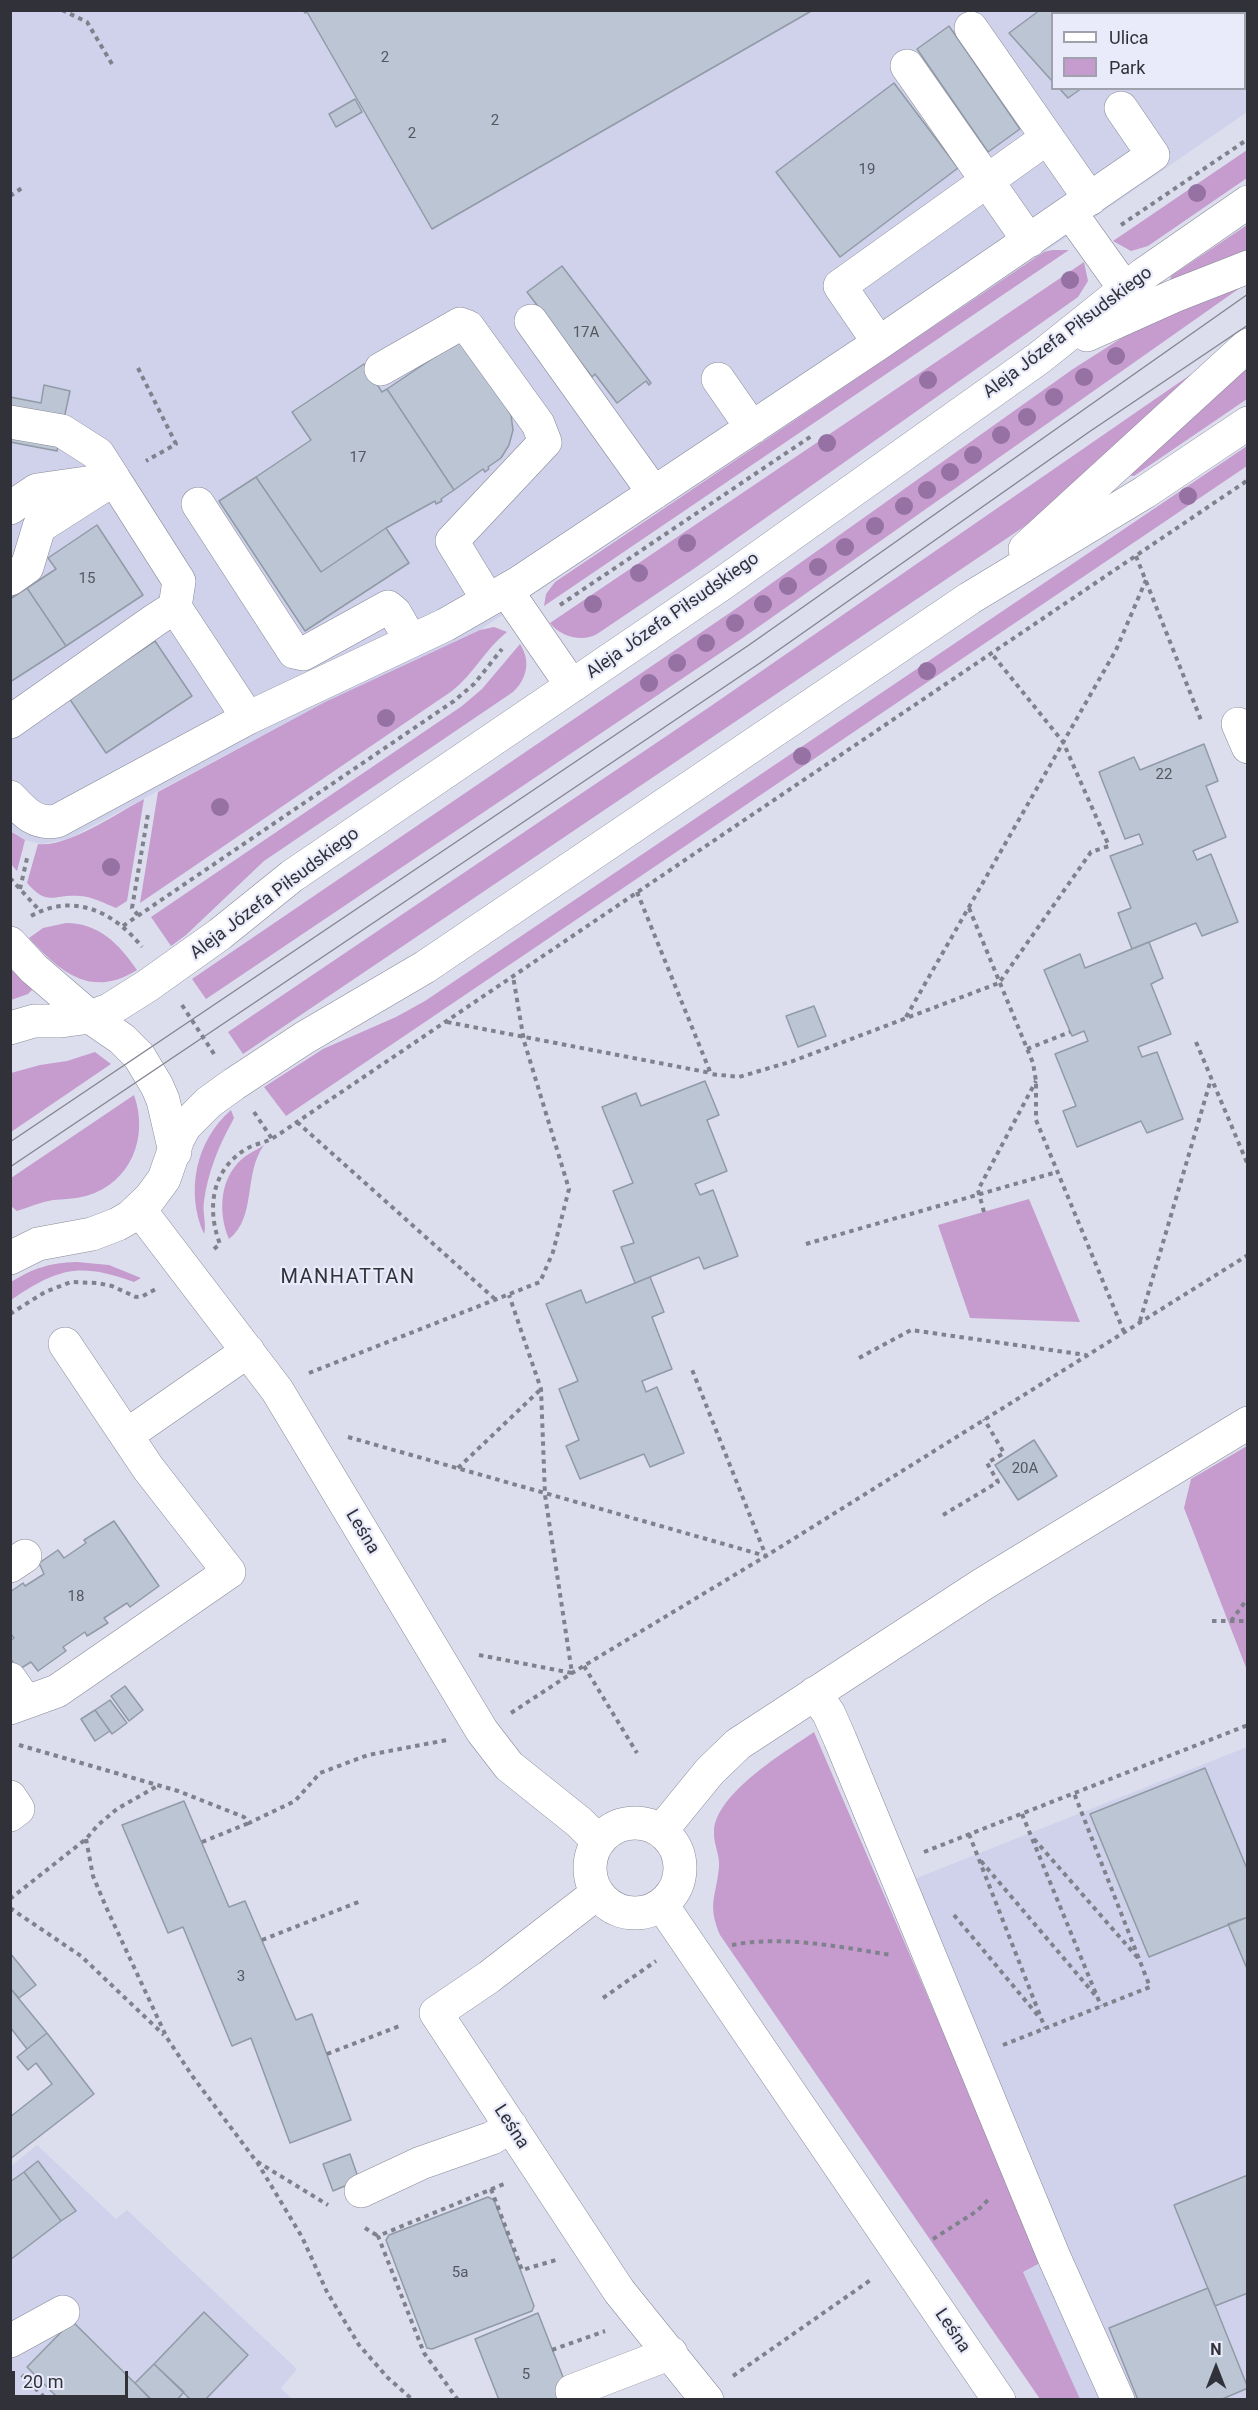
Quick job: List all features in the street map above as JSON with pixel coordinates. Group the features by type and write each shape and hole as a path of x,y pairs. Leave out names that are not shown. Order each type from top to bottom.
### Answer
{"street":[{"path":"971,28 1047,138 1080,205 1092,244 1125,289"},
{"path":"907,66 1029,241"},
{"path":"10,797 32,818 48,823 57,821 248,718 411,641 497,595 654,494 1153,155 1121,108"},
{"path":"879,343 840,286 1047,138"},
{"name":"Aleja Józefa Piłsudskiego","path":"10,1028 34,1021 61,1021 90,1017 109,1010 147,986 214,939 292,876 723,583 1039,358 1125,289 1248,201"},
{"path":"1039,358 1140,310 1248,267"},
{"path":"531,321 654,494"},
{"path":"381,369 460,324 468,327 538,424 545,442 452,541 497,595 530,627 572,686"},
{"path":"965,602 1248,345"},
{"path":"718,379 752,428"},
{"path":"10,422 62,431 98,454 179,580 175,608 248,718"},
{"path":"17,1247 106,1229 118,1224 139,1209 164,1179 185,1126 209,1102 234,1084 304,1038 425,967 965,602 1136,498 1248,423"},
{"path":"10,508 37,490 114,479"},
{"path":"10,579 27,567 39,527 114,479"},
{"path":"198,504 294,652 303,654 388,607 395,613 411,641"},
{"path":"10,722 154,620 175,608"},
{"path":"16,932 34,969 90,1017 122,1039 138,1056 150,1073 163,1100 175,1152"},
{"name":"Leśna","path":"139,1209 277,1390 482,1731 509,1766 598,1840"},
{"path":"16,1696 57,1691 229,1572 148,1468 65,1344"},
{"path":"127,1435 248,1351"},
{"path":"661,1831 710,1771 738,1744 983,1584 1248,1423"},
{"path":"815,1693 829,1714 840,1739 1054,2257 1118,2400"},
{"path":"10,1797 18,1809 10,1815"},
{"path":"629,1823 646,1824 661,1831 675,1847 680,1860 680,1874 674,1892 662,1905 645,1913 627,1914 610,1907 596,1894 589,1876 590,1858 598,1840 611,1829 629,1823"},
{"path":"436,2013 489,1977 596,1894"},
{"name":"Leśna","path":"662,1905 999,2400"},
{"name":"Leśna","path":"436,2013 619,2291 671,2353 718,2390"},
{"path":"361,2191 431,2159 492,2138 511,2126"},
{"path":"14,2356 63,2312"},
{"path":"572,2391 671,2353"}],"path":[{"path":"62,10 87,22 112,64"},
{"path":"1092,244 1248,139"},
{"path":"10,196 22,188"},
{"path":"138,368 176,444"},
{"path":"123,926 454,701 474,684 503,647 819,430"},
{"path":"220,1244 212,1212 216,1187 222,1171 234,1157 248,1148 272,1139 1248,480"},
{"path":"1136,556 1208,736 1243,736"},
{"path":"906,1018 1116,650 1146,580"},
{"path":"446,1022 711,1074 739,1077 793,1061 999,983 1091,852 1108,846 1063,742 992,654"},
{"path":"138,915 132,908 152,796 140,776"},
{"path":"10,878 40,911"},
{"path":"637,892 711,1074"},
{"path":"16,932 40,911 68,905 84,907 109,915 123,926 148,954"},
{"path":"969,908 1027,1049 1036,1081 1036,1120 1124,1332"},
{"path":"309,1373 540,1282 553,1251 569,1189 523,1036 513,976"},
{"path":"179,1001 218,1060"},
{"path":"1027,1049 1070,1032"},
{"path":"1196,1041 1248,1165"},
{"path":"1140,1321 1211,1079"},
{"path":"984,1212 978,1190 1036,1081"},
{"path":"252,1110 272,1139"},
{"path":"297,1122 496,1300"},
{"path":"806,1244 1057,1172"},
{"path":"503,1718 1248,1255"},
{"path":"10,1314 45,1292 71,1282 112,1286 136,1297 155,1291"},
{"path":"509,1295 541,1389 545,1495 572,1673"},
{"path":"859,1358 911,1330 1086,1355"},
{"path":"691,1367 766,1556"},
{"path":"457,1468 541,1389"},
{"path":"943,1515 998,1482 987,1463 1004,1453 984,1419"},
{"path":"340,1434 545,1495 766,1556"},
{"path":"1232,1621 1248,1598"},
{"path":"1212,1621 1248,1621"},
{"path":"474,1654 572,1673"},
{"path":"584,1666 637,1753"},
{"path":"893,1864 1248,1725"},
{"path":"202,1842 296,1801 321,1773 368,1755 458,1738"},
{"path":"15,1744 159,1785 244,1817 249,1823"},
{"path":"10,1899 86,1839 98,1824 117,1809 159,1785"},
{"path":"972,2057 1150,1987 1074,1793"},
{"path":"1022,1814 1101,2006"},
{"path":"969,1834 1046,2028"},
{"path":"1031,1837 1140,1960"},
{"path":"86,1839 93,1876 167,2038 256,2161 302,2237 327,2292 359,2345 388,2378 413,2400"},
{"path":"979,1858 1098,1998"},
{"path":"262,1940 361,1901"},
{"path":"10,1908 81,1956 167,2038"},
{"path":"916,1920 953,1914 1042,2020"},
{"path":"730,1946 743,1943 797,1943 933,1962"},
{"path":"603,1998 664,1955"},
{"path":"327,2054 436,2013"},
{"path":"256,2161 330,2206"},
{"path":"718,2390 902,2258 977,2211 1019,2171"},
{"path":"378,2236 507,2182"},
{"path":"490,2189 522,2270 559,2259"},
{"path":"359,2224 378,2236"},
{"path":"375,2228 424,2353 458,2399"},
{"path":"552,2350 609,2330"},
{"path":"14,2356 47,2400"}],"shaded area":[{"path":"11,11 1247,11 1247,112 971,303 480,630 325,702 68,839 42,844 25,840 11,831"},
{"path":"1247,1747 1247,2399 1080,2399 1023,2272 1041,2263 884,1891"},
{"path":"37,2145 116,2219 127,2210 297,2369 281,2388 292,2399 11,2400 11,2166"}],"green space":[{"path":"1247,150 1247,178 1148,246 1131,251 1113,241"},
{"path":"1247,225 1247,253 1170,281 1171,276"},
{"path":"1069,250 544,606 546,594 555,582 1044,252"},
{"path":"1084,262 1088,281 1078,297 692,570 591,637 578,638 565,635 550,623"},
{"path":"1247,283 744,637 206,999 192,979 734,610 1073,369 1131,332"},
{"path":"1231,344 1031,522 243,1054 228,1032 708,708 1203,366 1202,364"},
{"path":"1247,364 1247,399 1134,476 1127,475"},
{"path":"1247,446 1247,466 286,1116 264,1087 323,1049 396,1017 425,1001"},
{"path":"494,627 507,632 452,691 140,903 158,792 325,702 480,630"},
{"path":"520,644 526,657 526,670 522,681 513,692 264,861 186,935 171,946 151,917 462,706 482,689"},
{"path":"144,799 127,901 116,908 85,897 51,898 40,895 27,883 38,844 63,841"},
{"path":"10,831 25,840 17,871 11,864"},
{"path":"66,923 78,924 98,931 123,952 137,970 105,982 91,982 65,971 29,938 43,928"},
{"path":"10,969 32,990 28,994 11,1000"},
{"path":"95,1052 111,1064 11,1132 11,1073 67,1061"},
{"path":"134,1095 138,1111 137,1142 125,1169 115,1181 102,1190 86,1196 48,1201 17,1211 11,1206 11,1178"},
{"path":"231,1110 234,1118 218,1151 206,1191 204,1234 195,1201 197,1168 209,1136"},
{"path":"264,1145 254,1169 243,1219 238,1230 229,1239 222,1210 227,1181 240,1161"},
{"path":"1029,1199 1080,1322 970,1318 938,1225"},
{"path":"77,1262 109,1265 141,1278 134,1282 98,1272 83,1270 70,1272 42,1281 11,1300 11,1282 19,1277 50,1265"},
{"path":"1247,1446 1247,1670 1184,1508 1191,1479"},
{"path":"814,1732 1042,2262 1023,2272 1080,2399 1040,2399 720,1935 713,1908 719,1867 714,1836 718,1817 726,1802 739,1788 770,1762"}],"building":[{"path":"303,10 813,10 432,229 307,12"},
{"path":"1040,10 1076,10 1078,12 1051,12 1051,80 1009,33"},
{"path":"1076,10 1160,10 1162,12 1078,12"},
{"path":"949,26 1020,129 988,152 917,49"},
{"path":"894,83 958,168 840,257 776,172"},
{"path":"1061,90 1079,90 1068,98"},
{"path":"355,99 362,112 336,127 329,114"},
{"path":"562,266 651,383 649,385 646,381 617,403 595,374 592,377 527,292"},
{"path":"463,338 511,415 513,430 509,445 501,458 485,472 483,469 454,490 387,389"},
{"path":"364,364 382,392 387,389 454,490 441,499 442,501 436,504 435,501 386,528 321,572 256,477 311,440 292,412"},
{"path":"44,385 70,391 57,451 10,442 10,397 41,403"},
{"path":"256,477 321,572 386,528 409,563 305,631 219,501"},
{"path":"97,525 143,595 66,646 27,588 56,569 48,558"},
{"path":"27,588 66,646 10,682 10,599"},
{"path":"155,641 192,696 106,753 69,698"},
{"path":"1204,744 1218,781 1206,786 1226,837 1193,851 1197,860 1211,854 1238,922 1202,936 1196,923 1132,949 1118,913 1131,908 1110,856 1143,844 1139,834 1125,839 1099,772 1134,757 1140,770"},
{"path":"1149,942 1163,978 1151,984 1171,1034 1138,1047 1142,1057 1157,1052 1183,1119 1147,1133 1141,1121 1077,1147 1063,1111 1076,1106 1055,1054 1088,1041 1084,1031 1072,1036 1044,970 1080,954 1085,968"},
{"path":"814,1006 826,1036 798,1047 786,1016"},
{"path":"705,1081 719,1115 707,1120 727,1171 695,1184 700,1195 713,1190 738,1256 704,1269 699,1257 635,1283 621,1247 634,1243 613,1191 633,1183 602,1107 636,1093 641,1106"},
{"path":"650,1277 664,1312 652,1317 672,1369 642,1381 646,1392 657,1387 684,1453 650,1467 644,1454 580,1479 566,1446 579,1440 559,1389 578,1381 546,1304 581,1290 586,1303"},
{"path":"1034,1440 1057,1476 1018,1500 995,1465"},
{"path":"114,1521 159,1586 130,1607 127,1603 104,1618 108,1623 87,1636 85,1632 63,1647 66,1651 38,1671 31,1662 18,1670 10,1658 10,1641 14,1638 10,1633 10,1592 23,1583 25,1586 44,1574 39,1563 58,1550 64,1558 86,1543 84,1540"},
{"path":"125,1686 143,1710 129,1721 111,1696"},
{"path":"110,1700 127,1723 112,1734 95,1710"},
{"path":"95,1710 110,1731 95,1741 81,1719"},
{"path":"1205,1768 1248,1871 1248,1917 1149,1957 1090,1814"},
{"path":"184,1801 229,1907 245,1901 296,2020 312,2014 351,2120 290,2143 251,2038 232,2046 183,1927 168,1933 122,1825"},
{"path":"1248,1917 1248,1971 1228,1924"},
{"path":"10,1953 36,1985 19,1998 10,1988"},
{"path":"10,1988 47,2033 27,2049 10,2027"},
{"path":"47,2033 94,2094 10,2159 10,2117 52,2084 36,2063 28,2070 17,2057"},
{"path":"350,2154 359,2180 333,2191 323,2164"},
{"path":"38,2161 76,2211 61,2221 24,2172"},
{"path":"24,2172 61,2221 10,2260 10,2182"},
{"path":"1248,2175 1248,2293 1215,2306 1174,2205"},
{"path":"488,2197 494,2200 534,2306 532,2311 432,2349 427,2348 386,2240 389,2235"},
{"path":"1208,2288 1248,2388 1220,2400 1138,2400 1109,2328"},
{"path":"204,2312 248,2355 205,2400 191,2400 154,2364"},
{"path":"538,2313 572,2400 499,2400 475,2339"},
{"path":"72,2321 151,2400 60,2400 27,2367"},
{"path":"154,2364 184,2392 177,2400 151,2400 135,2383"}],"tram line":[{"path":"10,1142 749,645 1248,294"},
{"path":"10,1167 760,663 1089,432 1248,325"}],"district":[{"name":"MANHATTAN","path":"348,1278"}]}
